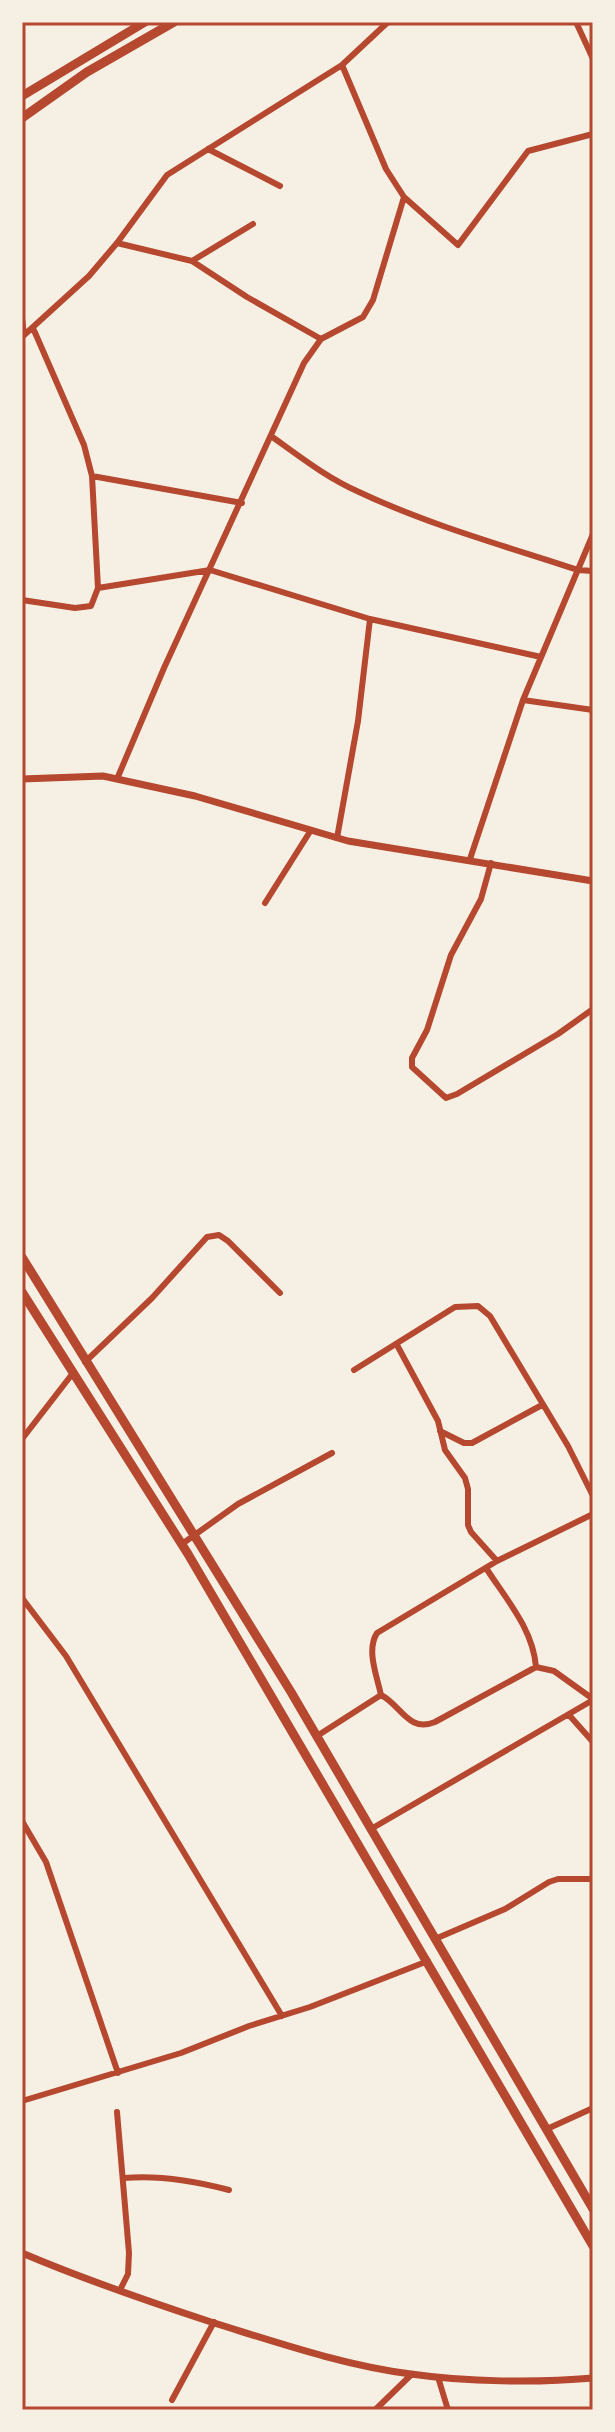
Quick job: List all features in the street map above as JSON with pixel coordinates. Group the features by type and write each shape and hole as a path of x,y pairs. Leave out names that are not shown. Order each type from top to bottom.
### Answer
{"main road":[{"path":"22,96 145,22"},
{"path":"22,118 87,72 174,22"},
{"path":"22,1257 317,1736 593,2209"},
{"path":"22,1292 182,1544 593,2246"}],"street":[{"path":"23,336 70,297 117,243 162,180 342,65 388,22"},
{"path":"576,22 593,59"},
{"path":"342,65 386,169 404,197 458,245 528,151 593,134"},
{"path":"208,149 280,186"},
{"path":"117,779 164,668 304,363 321,339 363,317 373,300 404,197"},
{"path":"192,261 253,224"},
{"path":"117,243 192,261 321,339"},
{"path":"22,318 23,336"},
{"path":"22,600 75,608 91,606 98,588 92,476 84,445 33,328"},
{"path":"271,436 328,476 359,492 434,522 578,570 593,571"},
{"path":"92,476 242,503"},
{"path":"470,859 523,700 593,534"},
{"path":"98,588 210,570 370,619 541,657"},
{"path":"337,838 358,721 370,619"},
{"path":"523,700 593,710"},
{"path":"22,779 103,776 195,796 337,838 593,881"},
{"path":"265,903 311,830"},
{"path":"491,863 481,899 451,955 427,1030 412,1058 412,1067 446,1098 558,1034 593,1009"},
{"path":"85,1362 152,1298 207,1237 219,1235 228,1241 280,1293"},
{"path":"354,1370 455,1307 478,1306 490,1316 568,1446 593,1496"},
{"path":"397,1345 438,1421 445,1450 465,1478 471,1532 497,1561"},
{"path":"22,1439 73,1373"},
{"path":"440,1431 464,1443 472,1443 542,1405"},
{"path":"182,1544 238,1504 332,1453"},
{"path":"381,1695 372,1654 377,1633 497,1561 593,1514"},
{"path":"486,1568 526,1630 536,1667"},
{"path":"22,1598 66,1656 282,2016"},
{"path":"371,1829 593,1700 554,1671 536,1667 427,1725 410,1722 392,1700 381,1695"},
{"path":"317,1736 381,1695"},
{"path":"569,1715 593,1742"},
{"path":"22,1821 46,1862 118,2073"},
{"path":"435,1939 505,1909 549,1882 593,1879"},
{"path":"22,2101 181,2053 428,1961"},
{"path":"547,2129 593,2108"},
{"path":"117,2112 129,2253 128,2274 120,2290"},
{"path":"124,2178 142,2176 229,2190"},
{"path":"22,2253 120,2290 300,2350 438,2377 562,2381 593,2378"},
{"path":"172,2400 214,2322"},
{"path":"375,2410 412,2374"},
{"path":"438,2377 448,2410"}]}
